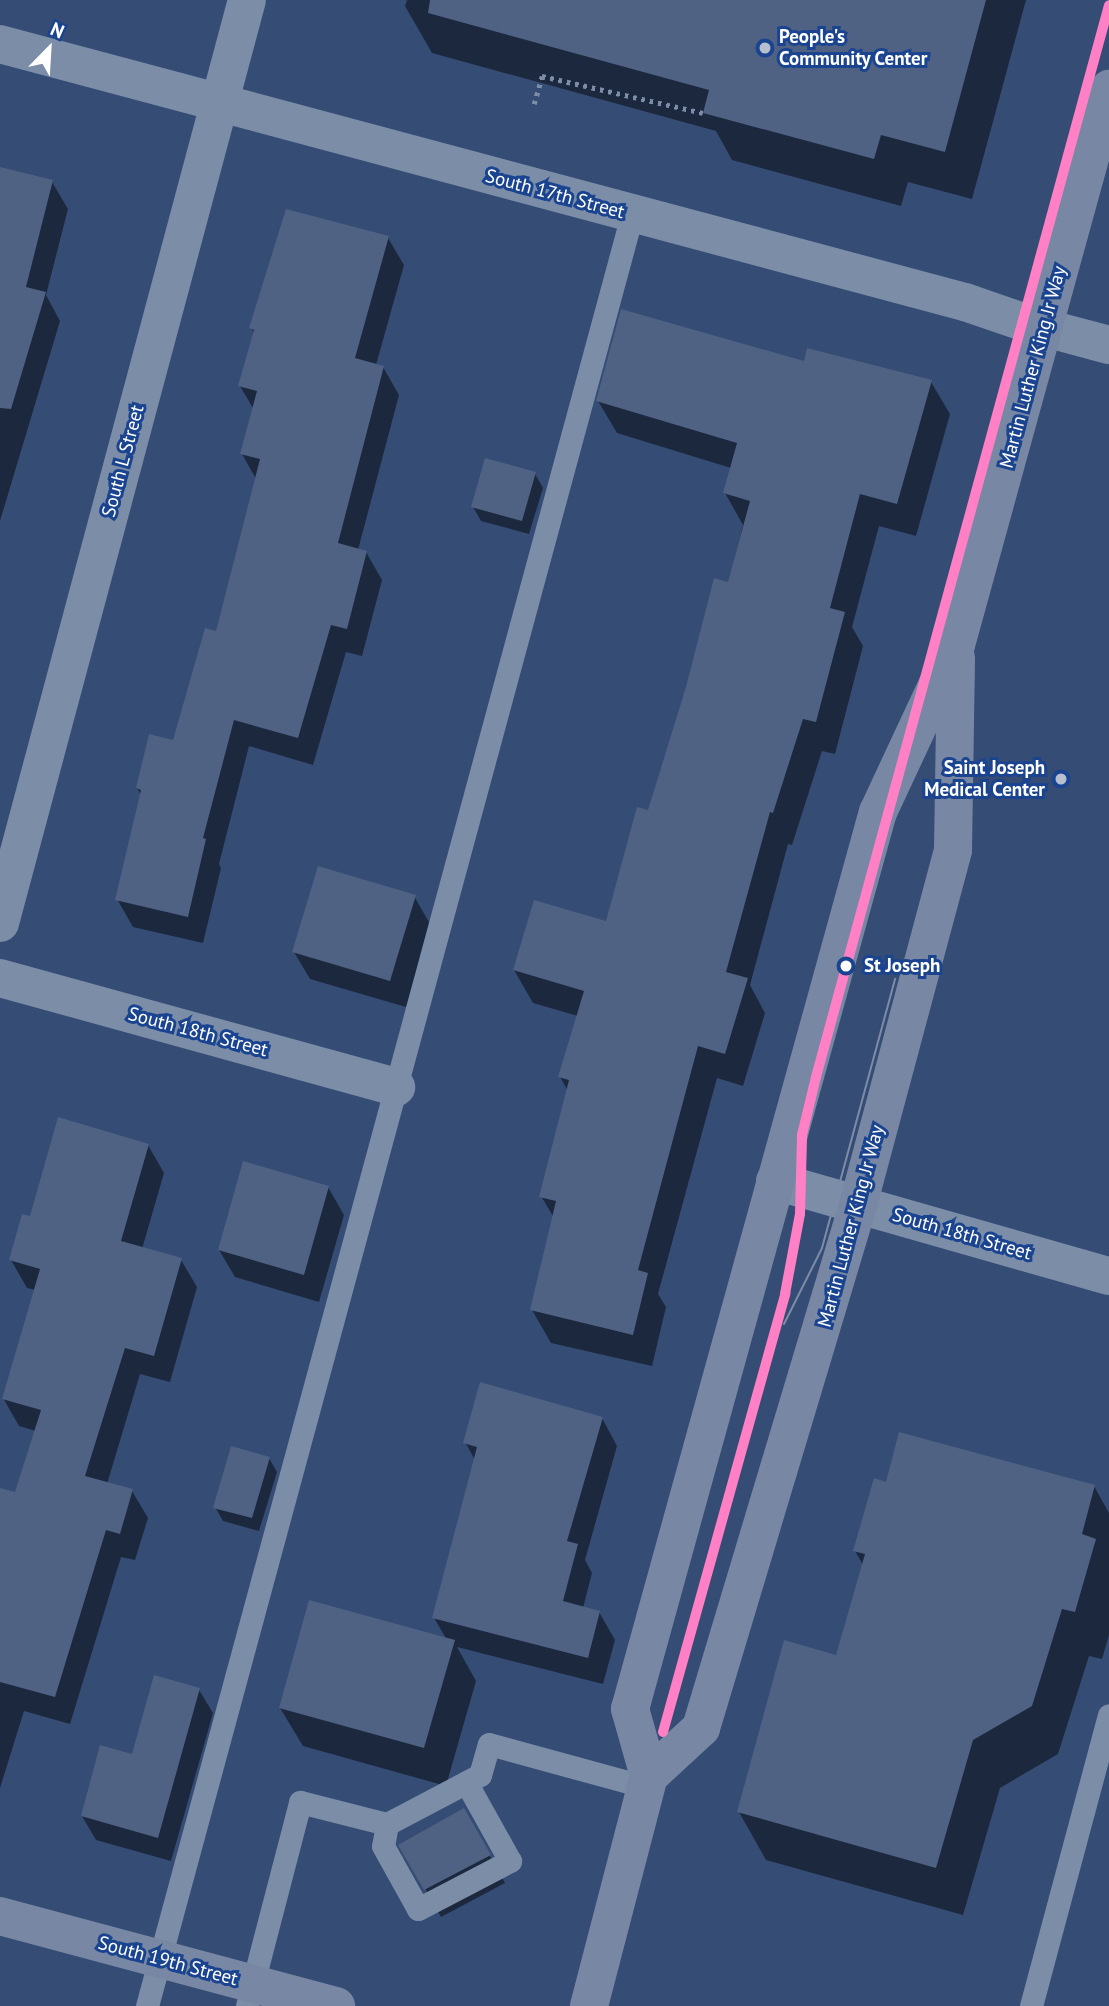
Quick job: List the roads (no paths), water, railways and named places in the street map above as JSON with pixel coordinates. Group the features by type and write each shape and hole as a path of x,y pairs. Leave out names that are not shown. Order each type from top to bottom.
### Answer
{"main road":[{"name":"Martin Luther King Jr Way","path":"648,1782 630,1709 878,812 957,645 1109,89"},
{"name":"Martin Luther King Jr Way","path":"648,1782 701,1728 858,1205 953,849 957,645"},
{"path":"589,2006 648,1782"},
{"name":"South 19th Street","path":"0,1916 160,1959 250,1995 336,2006"}],"street":[{"name":"South L Street","path":"0,923 247,0"},
{"name":"South 17th Street","path":"0,44 965,302 1044,328 1109,345"},
{"name":"South 18th Street","path":"0,978 396,1087"},
{"name":"South 18th Street","path":"775,1181 1109,1276"}],"lane":[{"path":"147,2006 632,215"},
{"path":"1031,2006 1109,1715"},
{"path":"250,1995 300,1802 387,1824 427,1816 466,1782 480,1775 489,1744 648,1782"},
{"path":"387,1824 383,1846 418,1909 464,1882 510,1861 466,1782"}],"tram line":[{"path":"663,1732 785,1294 800,1214 802,1135 847,967"},
{"path":"784,1324 822,1248 895,979"}],"place":[{"name":"People's Community Center","path":"765,48"},
{"name":"Saint Joseph Medical Center","path":"1061,779"},
{"name":"St Joseph","path":"846,966"}]}
